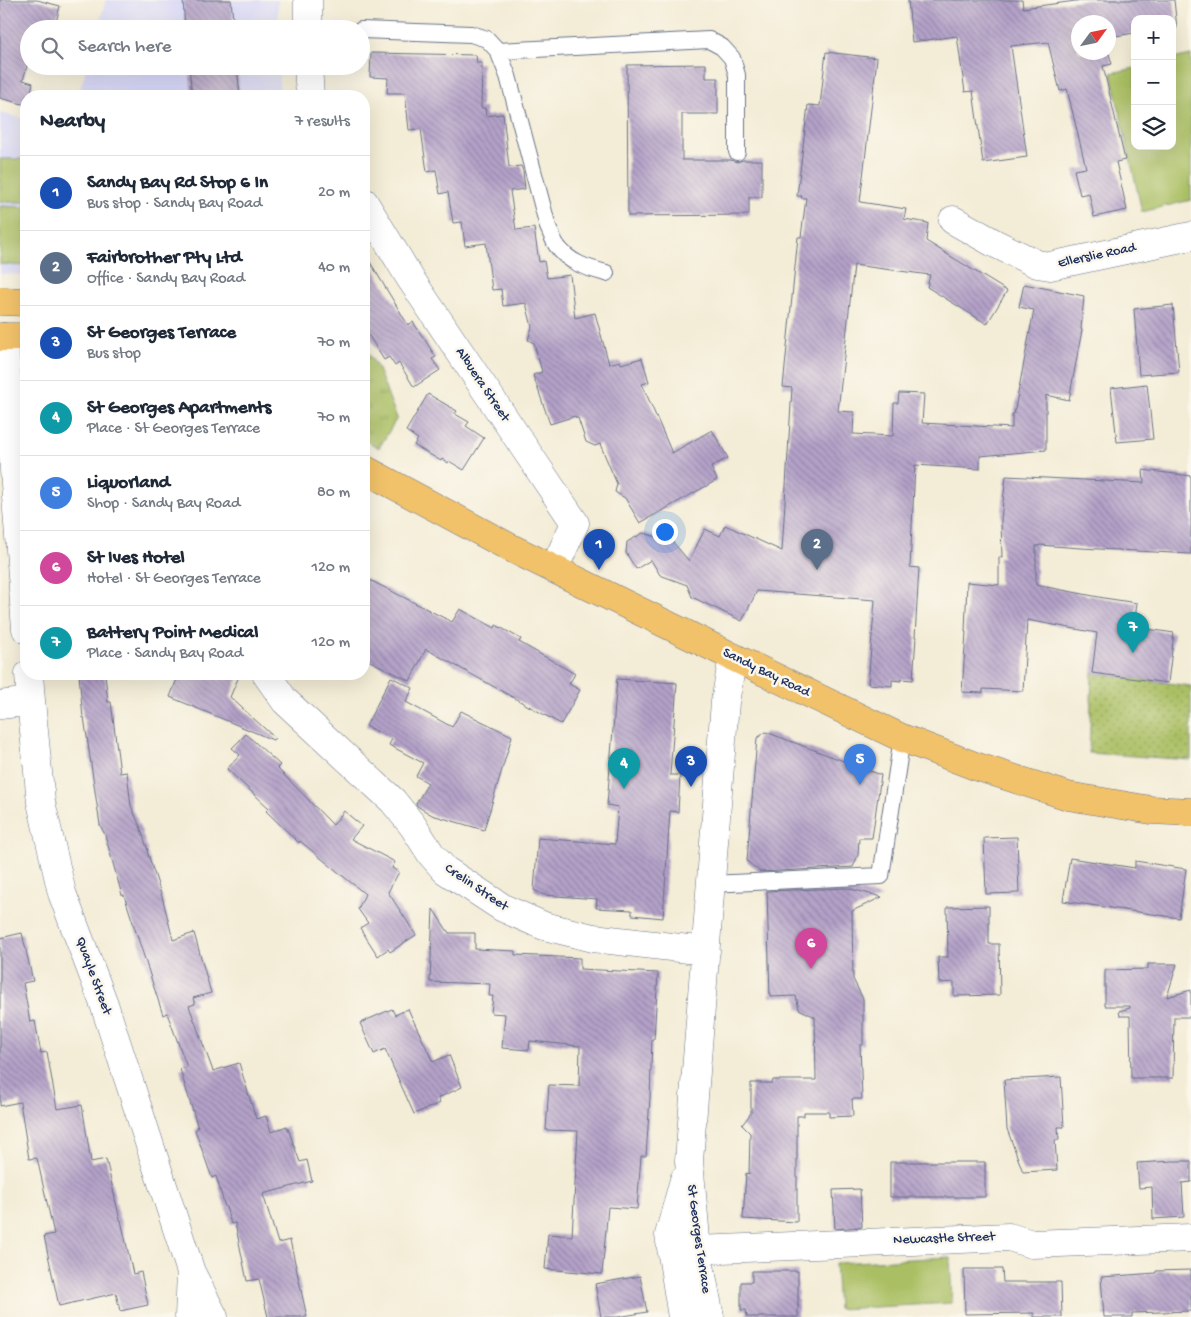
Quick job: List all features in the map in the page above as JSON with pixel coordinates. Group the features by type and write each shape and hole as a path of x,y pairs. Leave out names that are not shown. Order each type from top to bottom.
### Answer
{"main road":[{"path":"0,301 20,302"},
{"name":"Sandy Bay Road","path":"370,472 554,570 902,738 975,766 1068,796 1151,810 1191,812"}],"street":[{"path":"308,0 308,20"},
{"path":"309,75 310,90"},
{"name":"Albuera Street","path":"370,212 410,278 575,523 554,570"},
{"name":"Ellerslie Road","path":"953,220 1037,264 1050,266 1191,236"},
{"path":"10,337 20,520"},
{"name":"St Georges Terrace","path":"710,1317 697,1250 689,1161 724,702 733,657"},
{"name":"Quayle Street","path":"29,680 41,802 62,893 104,1004 191,1272 214,1317"},
{"name":"Crelin Street","path":"270,680 285,701 392,801 445,870 503,908 544,926 594,938 706,951"},
{"path":"0,704 31,701"},
{"name":"St Georges Terrace","path":"682,1317 669,1235 689,1161"},
{"name":"Newcastle Street","path":"697,1250 1008,1237 1032,1244 1191,1238"},
{"name":"Quayle Street","path":"189,1317 191,1272"}],"lane":[{"path":"370,30 471,34 487,39 498,51 508,76 548,227 557,246 570,260 583,267 606,273"},
{"path":"498,51 709,40 722,47 732,58 737,75 737,152"},
{"path":"710,884 881,876 902,738"}],"shaded area":[{"path":"106,0 278,0 278,20 100,20"},
{"path":"84,75 279,75 280,90 80,90"},
{"path":"0,113 20,118 20,275 0,274"}],"green space":[{"path":"1191,55 1191,200 1142,212 1111,73 1131,69 1131,150 1176,150 1176,58"},
{"path":"0,159 20,159 20,202 0,202"},
{"path":"0,206 20,207 20,266 0,264"},
{"path":"370,356 377,367 397,418 379,448 370,443"},
{"path":"1092,673 1191,686 1191,760 1089,753"},
{"path":"950,1257 952,1303 838,1309 835,1263"}],"building":[{"path":"0,0 37,0 60,6 57,20 20,20 20,75 24,75 23,80 33,83 31,90 20,90 20,103 0,98"},
{"path":"183,0 231,0 233,20 184,20"},
{"path":"908,0 1022,0 1023,8 1083,0 1174,0 1176,15 1131,15 1131,34 1116,36 1116,15 1071,15 1071,60 1111,60 1112,64 1103,66 1125,160 1116,162 1127,210 1094,217 1089,193 1080,195 1074,170 1086,168 1067,89 1060,91 1048,42 1011,46 1027,157 983,163 973,91 965,92 957,36 912,42"},
{"path":"826,52 877,58 860,202 906,209 904,219 928,223 926,241 1007,291 987,324 927,287 930,275 854,265 838,411 854,412 853,434 893,436 894,403 898,403 899,393 924,394 922,423 1012,428 1012,414 1014,414 1034,310 1019,307 1024,284 1084,296 1082,330 1069,400 1046,395 1046,450 980,456 980,469 915,465 910,567 919,568 913,680 892,680 892,686 868,684 875,600 757,591 742,621 692,597 687,585 660,575 651,560 636,569 626,553 627,542 643,533 672,541 689,561 705,529 720,536 725,525 782,551 792,388 783,387 798,237 801,237 806,198 797,196 808,105 820,106"},
{"path":"371,53 476,55 477,63 482,63 481,108 485,108 486,116 503,114 509,167 521,166 523,171 525,189 510,191 516,230 534,228 539,262 544,261 547,278 570,275 575,318 595,313 609,364 620,361 621,364 642,358 649,382 642,384 672,453 712,430 728,458 711,467 717,480 640,523 625,498 615,492 617,484 600,444 595,446 586,442 578,418 575,416 550,424 533,375 542,372 534,343 528,340 532,327 526,303 503,306 501,289 492,290 486,243 465,246 462,222 453,223 448,192 440,194 436,170 427,172 421,129 409,130 405,93 387,93 388,78 370,77"},
{"path":"706,64 706,78 718,78 718,114 682,114 682,160 731,160 737,162 743,160 762,160 762,197 749,197 749,215 628,216 627,65"},
{"path":"190,75 238,75 239,90 191,90"},
{"path":"370,262 408,325 413,322 436,357 432,359 440,370 414,387 399,363 395,366 389,357 384,360 370,338"},
{"path":"1173,305 1179,372 1139,375 1134,309"},
{"path":"1147,384 1153,439 1117,442 1111,388"},
{"path":"428,394 457,411 455,414 469,422 466,426 484,438 464,470 449,461 448,463 442,459 441,461 414,445 418,439 406,431"},
{"path":"1143,470 1191,476 1191,554 1039,545 1036,546 1036,585 1137,603 1134,627 1174,633 1168,683 1092,673 1097,633 1027,620 1023,691 983,689 983,693 962,692 967,582 999,585 999,557 1002,557 1001,519 1006,476 1144,483"},
{"path":"370,580 452,622 460,609 495,628 496,625 521,639 519,642 575,674 569,684 580,690 561,724 426,649 410,681 370,661"},
{"path":"391,677 413,688 406,702 452,727 461,711 512,736 484,830 432,815 417,806 416,804 428,783 416,776 423,763 389,745 392,739 366,726"},
{"path":"617,679 677,683 670,775 680,775 678,812 670,811 663,918 632,915 632,910 596,908 597,899 544,895 534,890 538,838 615,844 618,807 607,805"},
{"path":"80,680 106,680 108,702 111,702 120,773 127,772 131,806 148,851 173,940 194,933 211,993 193,998 195,1004 189,1006 213,1071 239,1063 256,1119 266,1116 271,1132 287,1126 300,1162 307,1160 312,1181 263,1194 278,1243 290,1240 307,1317 268,1317 259,1279 247,1281 235,1223 231,1224 216,1176 212,1178 195,1130 198,1128 180,1069 187,1067 167,1013 163,1015 124,895 122,895 105,835 100,825 83,718"},
{"path":"177,680 237,680 230,697 275,738 273,740 170,697"},
{"path":"766,732 881,775 872,838 859,838 858,855 853,867 760,872 747,861 757,738"},
{"path":"246,734 280,765 277,768 333,825 344,811 362,826 351,839 395,862 392,868 399,872 388,892 416,935 390,952 388,949 378,956 360,928 368,923 358,909 365,894 300,841 299,843 266,811 269,808 227,769 240,755 232,748"},
{"path":"1017,837 1019,893 986,894 984,838"},
{"path":"1070,858 1135,868 1135,861 1186,869 1179,918 1063,901"},
{"path":"847,888 882,897 852,911 853,979 863,999 863,1045 860,1045 862,1099 852,1099 853,1116 829,1117 829,1112 804,1112 804,1116 797,1116 797,1222 743,1219 746,1173 749,1174 750,1133 742,1125 751,1113 751,1083 772,1083 773,1080 816,1080 815,1017 799,1009 796,996 770,997 767,891"},
{"path":"989,906 989,944 999,944 1000,995 954,996 954,982 939,983 938,957 948,957 947,907"},
{"path":"433,909 449,933 475,933 475,949 515,951 515,955 580,958 580,969 658,973 654,1039 652,1039 646,1156 641,1156 637,1209 608,1207 602,1274 545,1269 548,1234 572,1236 578,1131 546,1130 549,1085 579,1086 580,1046 530,1041 529,1050 502,1048 505,1014 491,1013 493,996 489,996 490,984 430,982"},
{"path":"22,933 33,981 23,983 30,1022 35,1021 41,1053 47,1052 57,1109 82,1105 91,1162 106,1159 133,1274 141,1272 148,1305 120,1311 116,1293 59,1306 44,1236 54,1234 37,1158 29,1159 20,1102 0,1106 0,938"},
{"path":"1148,964 1177,964 1167,997 1191,990 1191,1017 1174,1017 1173,1078 1131,1078 1130,1016 1120,1016 1119,1011 1130,1008 1130,1006 1105,1006 1105,970 1148,969"},
{"path":"392,1009 395,1015 408,1009 433,1062 449,1055 462,1087 438,1098 440,1103 414,1114 385,1049 374,1054 360,1023"},
{"path":"1061,1077 1064,1127 1058,1127 1059,1140 1055,1140 1057,1170 1023,1172 1007,1129 1004,1080"},
{"path":"1191,1161 1191,1182 1182,1183 1184,1217 1153,1219 1152,1187 1139,1188 1137,1163"},
{"path":"890,1162 985,1162 985,1197 890,1197"},
{"path":"860,1189 862,1227 835,1229 833,1190"},
{"path":"964,1269 1002,1269 1003,1282 1061,1282 1062,1317 1034,1317 1034,1313 965,1314"},
{"path":"1191,1270 1191,1311 1132,1313 1132,1317 1104,1317 1101,1277 1156,1273 1156,1271"},
{"path":"752,1271 798,1271 798,1317 747,1317 746,1310 741,1310 741,1282 752,1282"},
{"path":"640,1276 647,1312 618,1317 601,1317 595,1284"}],"place":[{"name":"Sandy Bay Rd Stop 6 In","path":"599,570"},
{"name":"Fairbrother Pty Ltd","path":"817,570"},
{"name":"Battery Point Medical","path":"1133,653"},
{"name":"Liquorland","path":"860,785"},
{"name":"St Georges Terrace","path":"691,787"},
{"name":"St Georges Apartments","path":"624,789"},
{"name":"St Ives Hotel","path":"811,969"}]}
